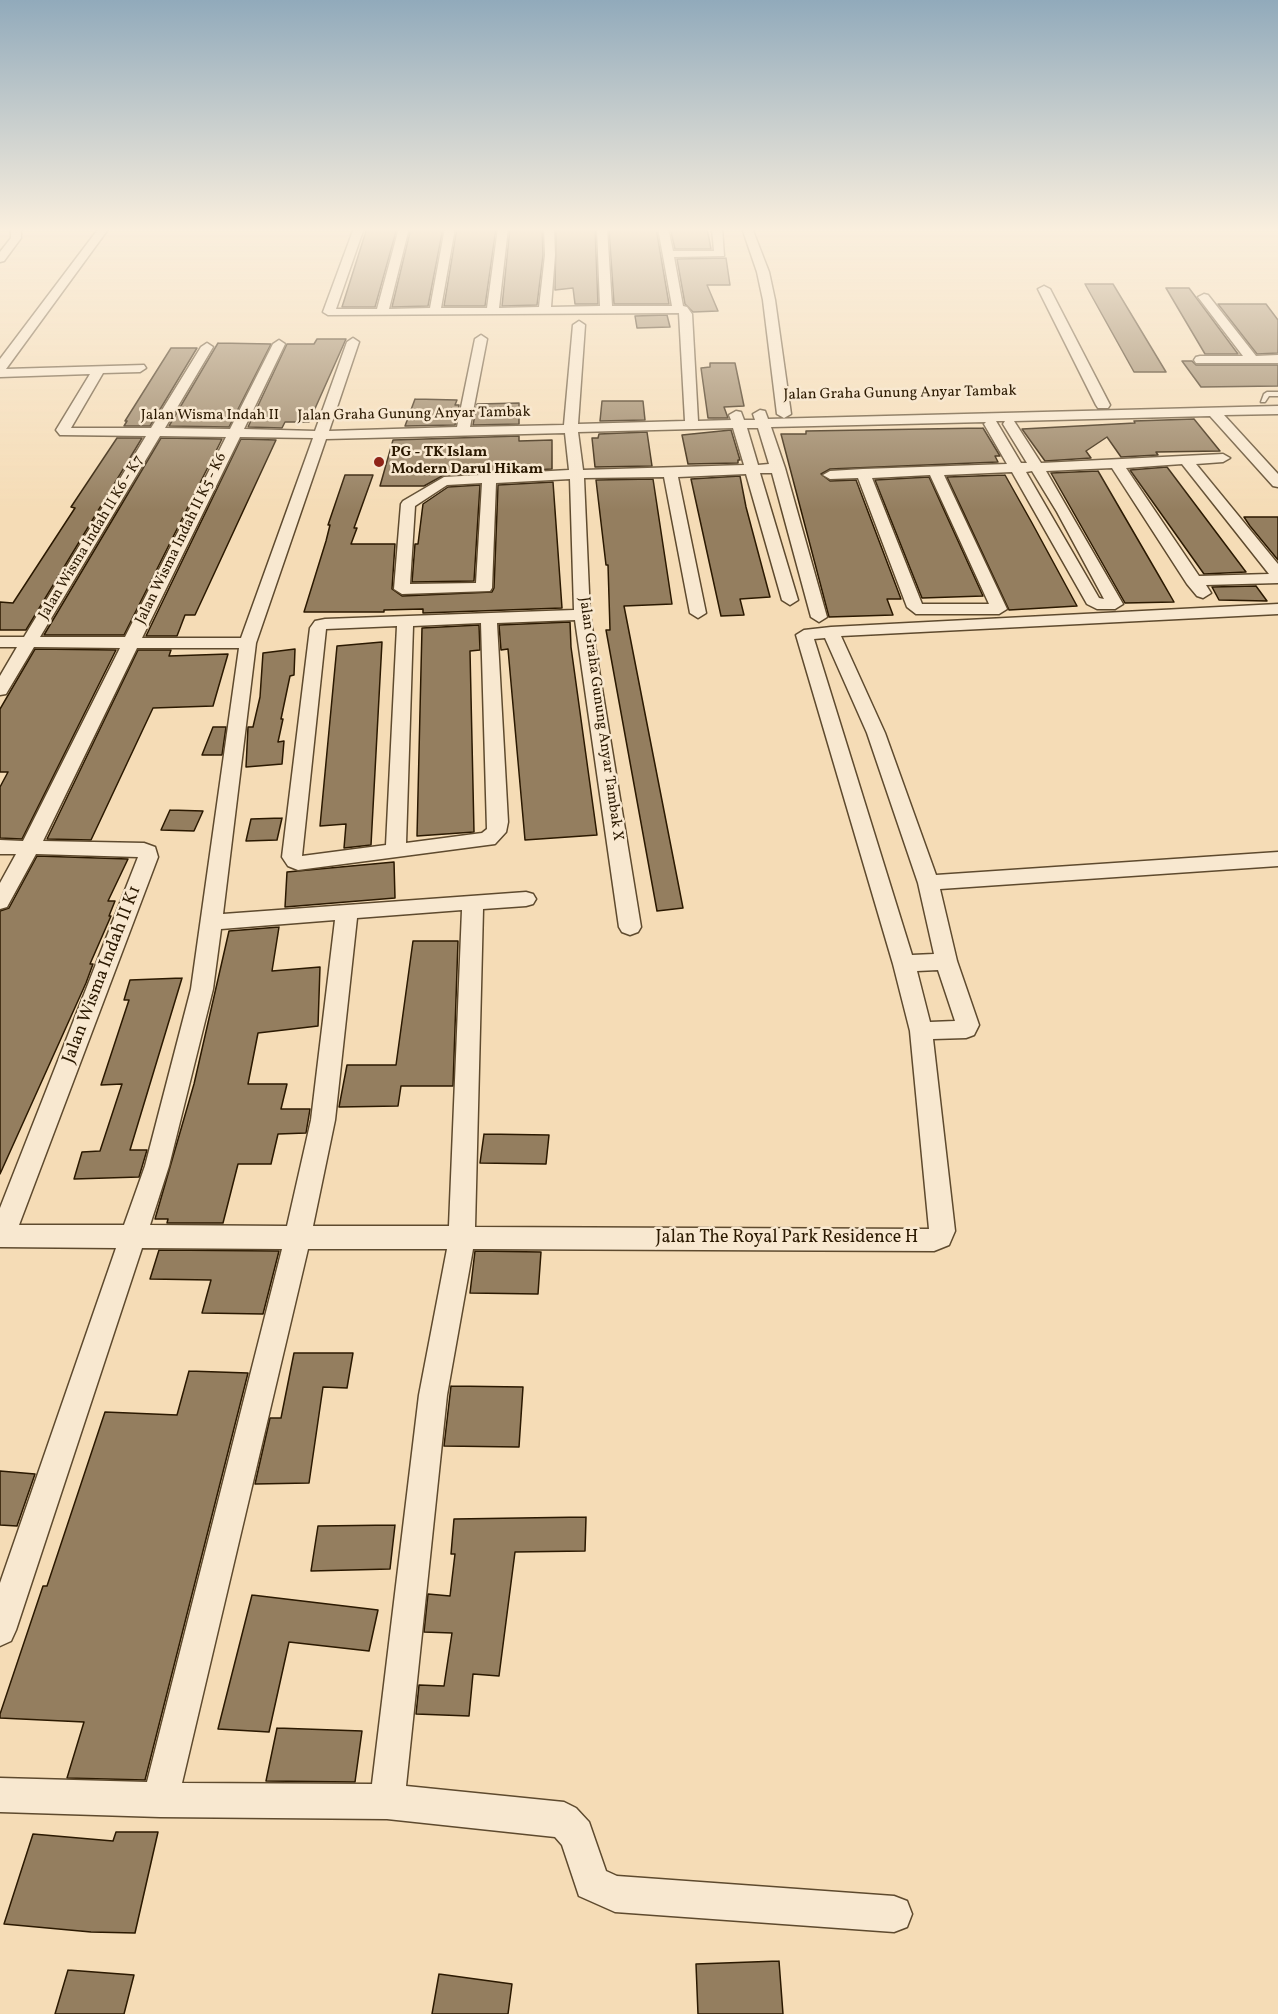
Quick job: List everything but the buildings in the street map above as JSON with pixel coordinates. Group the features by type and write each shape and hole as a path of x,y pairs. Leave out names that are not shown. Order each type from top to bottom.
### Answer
{"street":[{"path":"0,368 34,322"},
{"path":"686,322 691,420"},
{"path":"771,322 784,414"},
{"path":"1061,322 1103,405"},
{"path":"1223,322 1252,360"},
{"name":"Jalan Graha Gunung Anyar Tambak X","path":"579,325 571,424 577,474 582,615 630,927"},
{"path":"464,426 481,339"},
{"path":"0,1630 157,1166 201,989 248,643 353,342"},
{"name":"Jalan Wisma Indah II K5 - K6","path":"0,902 30,847 279,344"},
{"name":"Jalan Wisma Indah II K6 - K7","path":"0,690 5,673 30,642 207,347"},
{"path":"1200,360 1278,360"},
{"path":"0,373 140,368"},
{"name":"Jalan Wisma Indah II","path":"99,369 63,430 80,434 289,432"},
{"name":"Jalan Graha Gunung Anyar Tambak","path":"763,423 784,414 1278,401"},
{"name":"Jalan Graha Gunung Anyar Tambak","path":"289,432 691,420 737,424 1278,410"},
{"path":"1214,411 1278,483"},
{"path":"763,423 1010,424 1051,416"},
{"name":"Jalan The Royal Park Residence H","path":"462,1237 933,1240 940,1237 942,1231 942,1030 966,1029 968,1025 928,962 928,884 876,733 855,681 825,624 787,508 763,423"},
{"path":"737,424 790,600"},
{"path":"991,424 1093,601 1097,604 1115,604 1010,424"},
{"path":"830,475 1223,458"},
{"path":"1186,460 1278,576"},
{"path":"1116,464 1198,587 1278,576"},
{"path":"489,480 484,588 404,590 401,588 408,504 444,481 775,468"},
{"path":"863,473 915,607 922,611 996,610 999,608 934,470"},
{"path":"670,473 698,613"},
{"path":"763,508 787,508"},
{"path":"942,1030 928,962 804,635 825,624 1278,609"},
{"path":"489,618 498,822 496,832 488,839 298,863 292,857 318,628 325,624 405,622 489,618 582,615"},
{"path":"396,851 405,622"},
{"path":"0,642 248,643"},
{"name":"Jalan Wisma Indah II K1","path":"0,847 144,850 148,852 1,1236"},
{"path":"928,884 1278,859"},
{"path":"211,922 526,899"},
{"path":"387,1802 433,1395 462,1237 473,902"},
{"path":"160,1800 298,1235 323,1120 347,911"},
{"path":"1,1236 462,1237"},
{"path":"0,1795 160,1800 387,1802 564,1820 576,1835 592,1883 615,1894 894,1914"}],"lane":[{"path":"1263,401 1267,394 1278,394"}],"place":[{"name":"PG - TK Islam Modern Darul Hikam","path":"379,462"}]}
